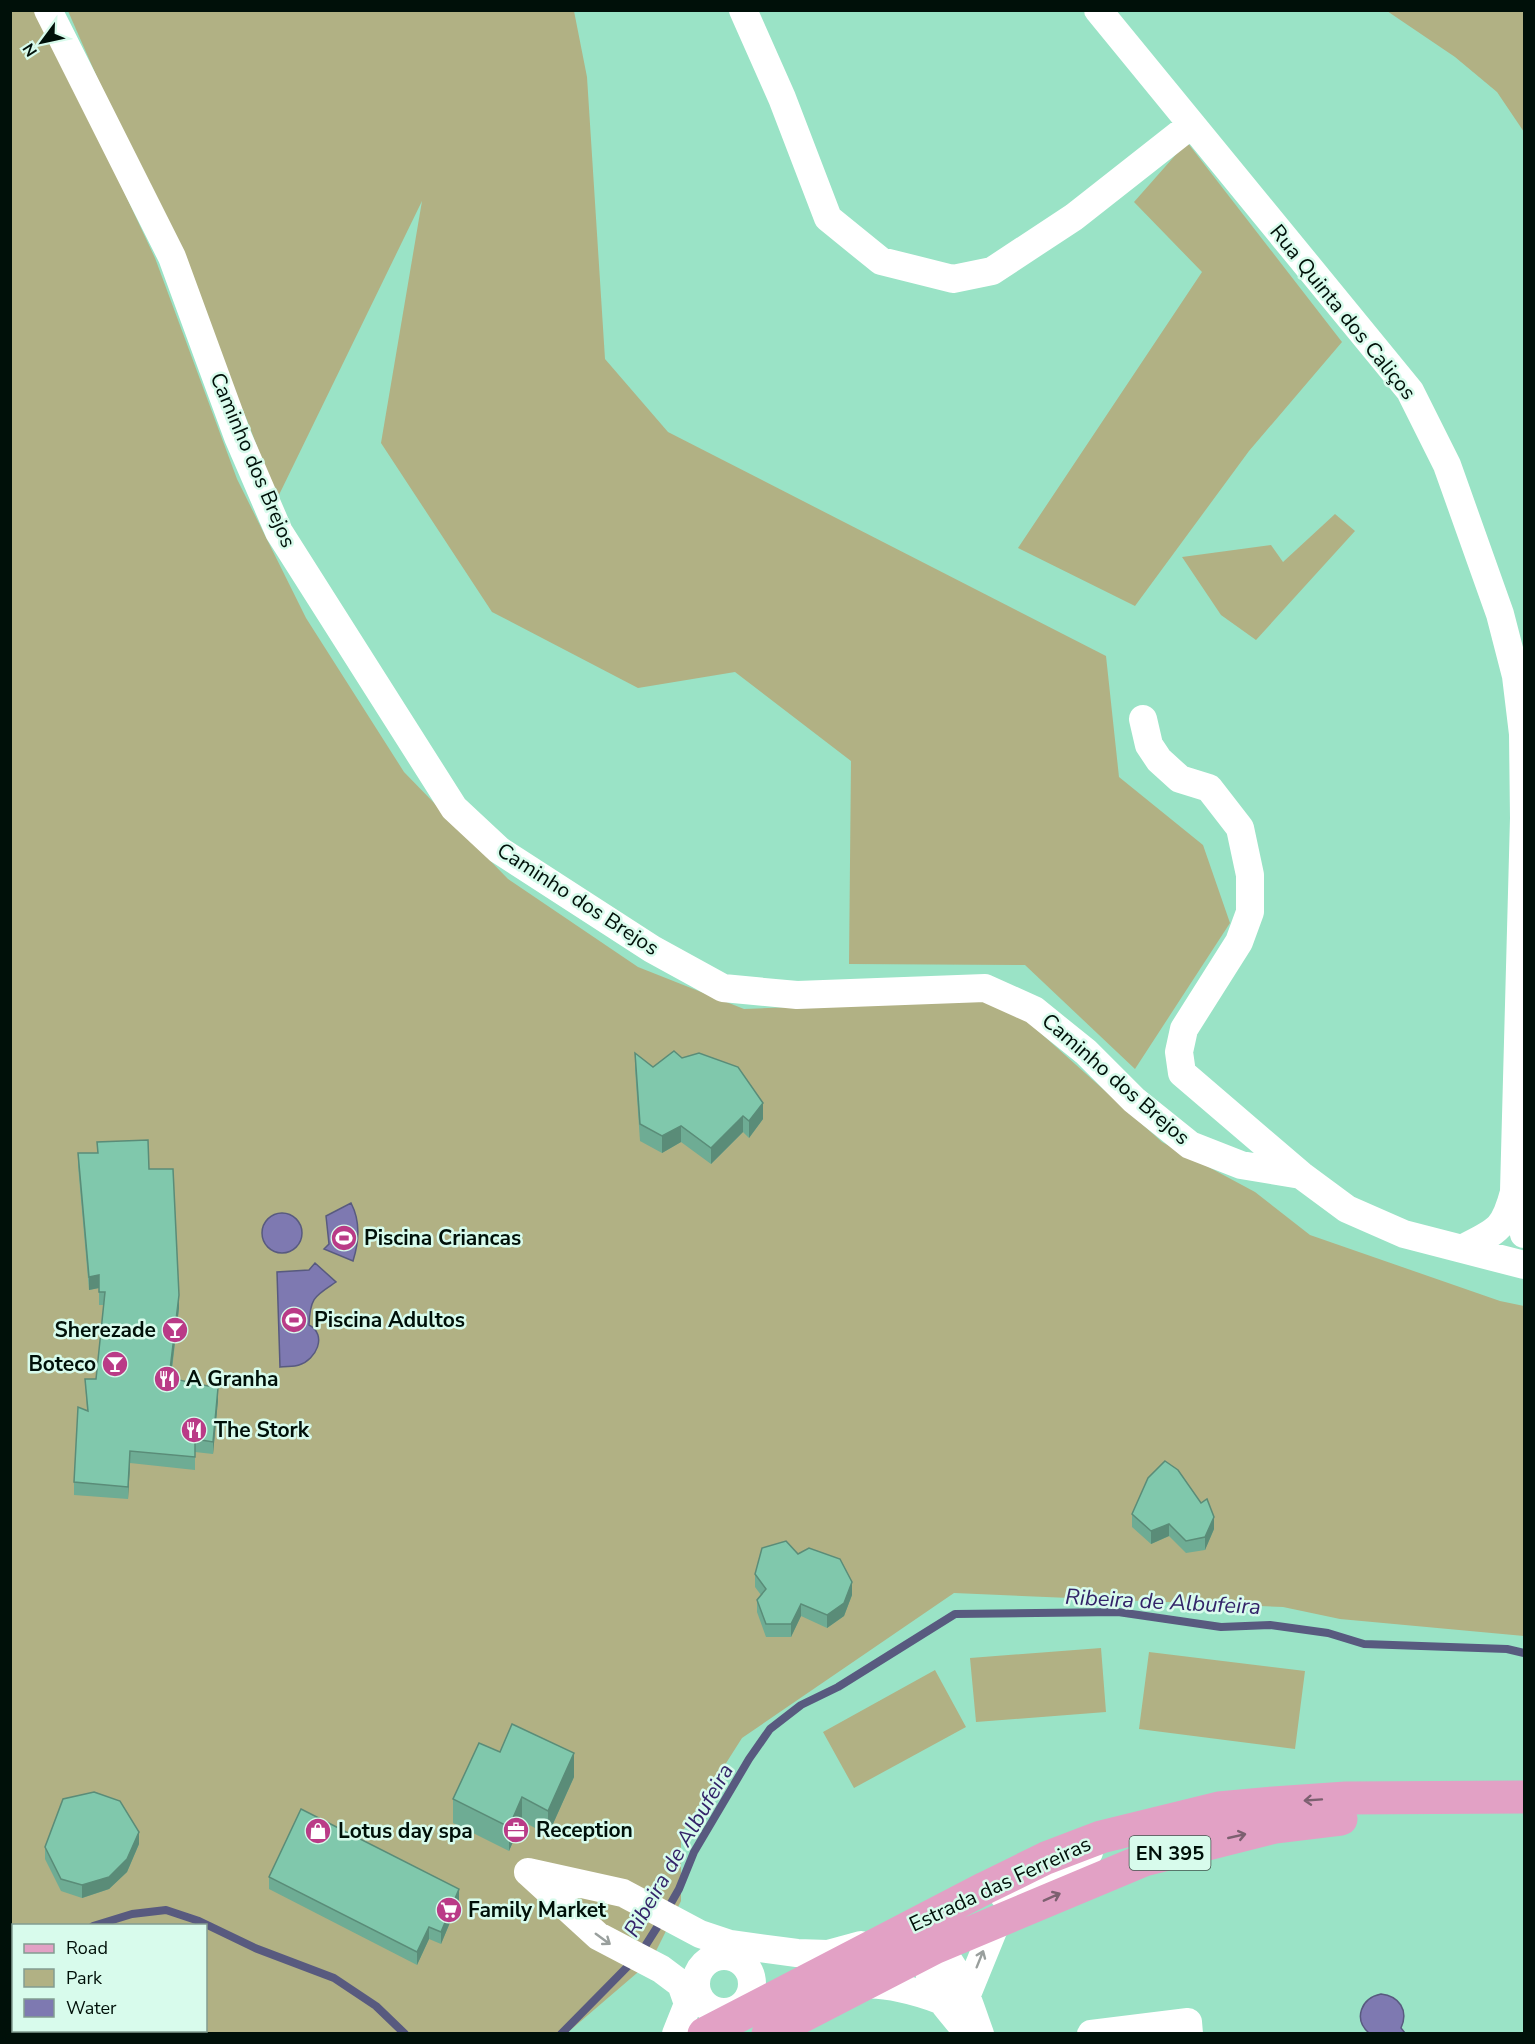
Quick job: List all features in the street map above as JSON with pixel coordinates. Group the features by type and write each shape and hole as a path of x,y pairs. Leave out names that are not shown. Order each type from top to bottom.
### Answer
{"main road":[{"name":"Estrada das Ferreiras","path":"729,2012 1046,1858 1130,1829 1219,1808 1274,1803 1346,1798 1511,1797"},
{"name":"Estrada das Ferreiras","path":"729,2012 866,1984 934,1948 1144,1860 1275,1827 1511,1797"}],"street":[{"name":"Caminho dos Brejos","path":"48,10 172,257 238,436 279,532 454,808 499,850 652,949 723,988 797,995 985,988 1034,1010 1086,1052 1134,1100 1190,1145 1241,1165 1301,1175 1347,1209 1404,1234 1524,1265"},
{"path":"743,10 782,98 828,218 881,261 953,279 992,271 1074,217 1191,125"},
{"name":"Rua Quinta dos Caliços","path":"1098,10 1410,391 1447,465 1500,614 1516,676 1523,735 1524,818 1514,1191"},
{"path":"1143,719 1149,745 1159,760 1180,779 1209,788 1240,828 1250,875 1250,912 1239,942 1184,1029 1179,1052 1182,1073 1301,1175"},
{"path":"1514,1191 1524,1234"},
{"path":"1463,1248 1493,1233 1507,1218 1514,1191"},
{"path":"934,1948 938,1937 948,1926 966,1913 1052,1874 1130,1829"},
{"path":"729,2012 598,1936 528,1872 623,1893 720,1941 764,1949 828,1953 883,1939 915,1937 928,1941 947,1957 953,1999 969,2034"},
{"path":"953,1999 997,1921"},
{"path":"729,2012 699,1970 710,1959 719,1955 764,1949"},
{"path":"719,1955 740,1959 751,1973 729,2012"},
{"path":"866,1984 953,1999 980,2034"},
{"path":"676,2034 688,2004 729,2012"},
{"path":"1090,2034 1188,2022 1189,2034"}],"green space":[{"path":"39,10 155,258 237,479 306,618 404,772 508,879 638,967 744,1009 977,999 1026,1020 1162,1142 1255,1192 1310,1235 1500,1301 1524,1306 1524,1636 1340,1619 1283,1607 954,1593 742,1738 681,1834 681,1901 651,1961 567,2033 11,2033 10,11"},
{"path":"68,11 574,11 587,77 605,359 668,432 1106,656 1119,777 1203,845 1230,923 1135,1069 1025,965 849,964 851,761 735,672 638,688 492,612 381,443 422,201 277,499 247,420"},
{"path":"1387,11 1524,11 1524,132 1497,92 1455,57"},
{"path":"1187,142 1342,342 1249,451 1135,606 1018,548 1202,272 1134,202"},
{"path":"1335,514 1355,531 1256,640 1221,615 1182,557 1271,545 1283,562"},
{"path":"1101,1648 1106,1712 976,1722 970,1658"},
{"path":"1149,1652 1305,1671 1295,1749 1139,1729"},
{"path":"935,1670 966,1727 854,1788 823,1732"}],"water":[{"name":"Piscina Criancas","path":"351,1203 358,1232 353,1261 324,1249 329,1244 326,1216"},
{"name":"Piscina Adultos","path":"282,1213 296,1219 302,1233 296,1247 282,1253 268,1247 262,1233 268,1219"},
{"name":"Piscina Adultos","path":"315,1263 336,1282 318,1294 312,1303 309,1325 318,1335 318,1347 305,1362 297,1366 280,1367 277,1272 309,1270"},
{"path":"1381,1994 1393,1998 1401,2005 1404,2015 1401,2028 1405,2033 1369,2033 1364,2027 1360,2016 1364,2004 1374,1996"}],"building":[{"path":"674,1051 682,1058 699,1053 738,1067 763,1103 749,1121 743,1116 711,1148 681,1126 662,1136 640,1124 635,1053 653,1067"},
{"path":"148,1140 149,1169 173,1169 179,1295 169,1378 218,1388 213,1442 195,1439 195,1457 130,1451 128,1487 74,1482 78,1407 88,1411 85,1379 96,1379 105,1292 99,1292 99,1275 89,1277 78,1153 98,1153 97,1142"},
{"path":"1165,1461 1178,1470 1201,1503 1207,1499 1214,1517 1205,1537 1186,1541 1169,1524 1151,1531 1132,1514 1148,1478"},
{"path":"786,1541 798,1554 809,1548 840,1559 852,1582 844,1603 827,1615 801,1604 791,1624 766,1624 757,1600 766,1589 755,1574 762,1548"},
{"path":"512,1724 574,1753 548,1811 522,1797 509,1827 453,1799 479,1743 500,1752"},
{"path":"94,1792 120,1801 139,1832 127,1859 109,1877 82,1885 61,1879 45,1847 63,1799"},
{"path":"301,1809 459,1889 441,1932 429,1927 417,1952 269,1877"}],"waterway":[{"name":"Ribeira de Albufeira","path":"667,1910 679,1889 694,1852 749,1759 770,1729 801,1705 838,1687 955,1614 1118,1612 1221,1627 1270,1625 1328,1633 1364,1644 1507,1649 1524,1653"},
{"name":"Ribeira de Albufeira","path":"100,1924 132,1914 166,1910 205,1924"},
{"name":"Ribeira de Albufeira","path":"642,1951 661,1921"},
{"name":"Ribeira de Albufeira","path":"207,1925 255,1948 334,1978 376,2006 405,2034"},
{"name":"Ribeira de Albufeira","path":"561,2034 634,1960"}],"place":[{"name":"Piscina Criancas","path":"344,1238"},
{"name":"Piscina Adultos","path":"294,1320"},
{"name":"Sherezade","path":"175,1330"},
{"name":"Boteco","path":"115,1364"},
{"name":"A Granha","path":"167,1379"},
{"name":"The Stork","path":"194,1430"},
{"name":"Reception","path":"516,1830"},
{"name":"Lotus day spa","path":"318,1831"},
{"name":"Family Market","path":"449,1910"}]}
